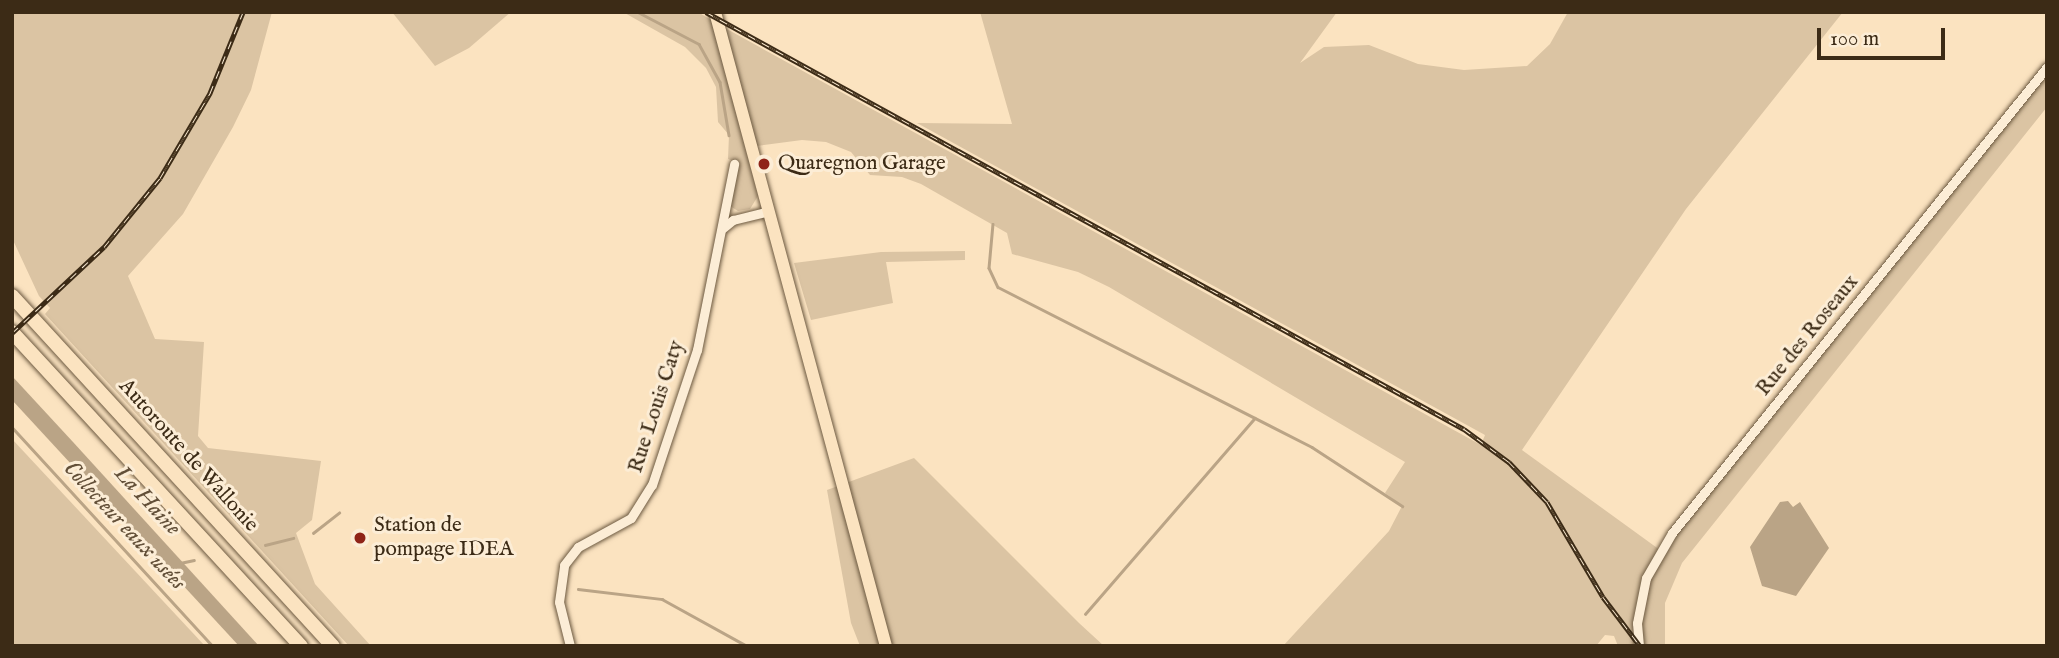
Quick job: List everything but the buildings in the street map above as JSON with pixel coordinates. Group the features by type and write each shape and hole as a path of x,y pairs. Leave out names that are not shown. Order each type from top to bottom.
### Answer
{"highway":[{"name":"Autoroute de Wallonie","path":"12,296 333,646"},
{"path":"12,332 300,646"}],"main road":[{"path":"715,12 886,646"}],"street":[{"name":"Rue des Roseaux","path":"1639,646 1637,623 1646,578 1672,533 2047,68"},
{"name":"Rue Louis Caty","path":"570,646 558,602 564,565 578,547 631,518 652,485 698,350 734,164"},
{"path":"722,230 733,220 768,211"}],"shaded area":[{"path":"12,12 272,12 251,90 233,127 183,214 128,276 155,339 204,342 198,436 208,448 321,461 312,520 296,533 315,584 371,646 349,646 45,314 50,308 39,296 12,238"},
{"path":"392,12 511,12 469,48 435,66"},
{"path":"623,12 698,12 711,20 758,196 750,209 738,211 730,206 737,162 728,159 729,135 718,122 716,87 706,68 685,47"},
{"path":"980,12 1337,12 1300,63 1324,47 1369,45 1418,64 1464,70 1527,66 1550,44 1568,12 1843,12 1686,209 1522,450 1660,550 2047,67 2047,107 1682,563 1665,603 1665,646 1618,646 1614,636 1605,635 1596,646 1283,646 1389,531 1402,506 1385,493 1405,462 1109,287 1078,272 1012,254 1007,233 921,184 902,177 870,175 851,152 826,142 802,140 757,146 725,28 1481,445 1485,435 917,123 1012,124"},
{"path":"965,251 965,260 886,262 893,303 811,320 794,263 881,252"},
{"path":"12,376 259,646 239,646 12,400"},
{"path":"12,439 205,646 12,646"},
{"path":"914,458 1104,646 860,646 851,623 827,490"},
{"path":"1788,501 1793,507 1800,502 1829,548 1796,596 1762,586 1750,547 1780,502"}],"waterway":[{"path":"638,12 699,44 720,82 729,135"},
{"path":"993,224 989,268 998,287 1312,447 1402,506"},
{"path":"1085,614 1255,418"},
{"name":"Collecteur eaux usées","path":"12,427 213,646"},
{"path":"313,533 339,513"},
{"path":"265,545 293,538"},
{"path":"180,563 194,560"},
{"path":"578,589 662,599 747,646"}],"railway":[{"path":"12,333 104,247 160,178 210,93 243,12"},
{"path":"706,12 1464,429 1509,462 1547,502 1603,597 1640,646"}],"place":[{"name":"Quaregnon Garage","path":"764,164"},
{"name":"Station de pompage IDEA","path":"360,538"}],"water label":[{"name":"La Haine","path":"147,501"}]}
